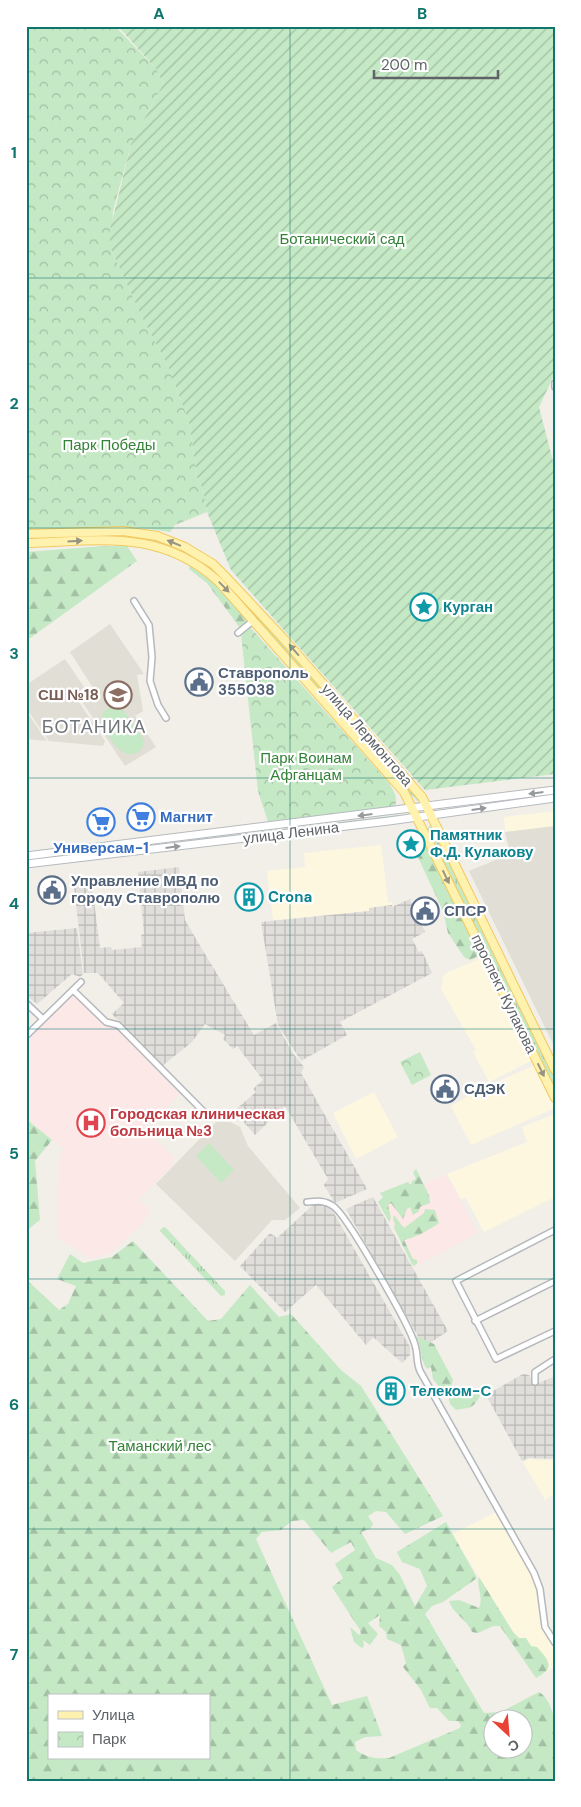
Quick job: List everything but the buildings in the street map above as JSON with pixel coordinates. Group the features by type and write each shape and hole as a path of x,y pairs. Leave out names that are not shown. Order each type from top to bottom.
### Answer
{"main road":[{"name":"улица Лермонтова","path":"26,534 123,531 157,536 185,547 213,564 325,686 422,797 428,807"},
{"name":"улица Лермонтова","path":"26,543 123,540 169,549 207,571 254,620 399,784 413,809"},
{"path":"318,693 325,686"},
{"name":"улица Ленина","path":"26,856 555,790"},
{"name":"улица Ленина","path":"26,864 417,817 555,798"},
{"name":"проспект Кулакова","path":"428,807 555,1070"},
{"name":"проспект Кулакова","path":"413,809 555,1098"}],"street":[{"path":"134,601 149,625 152,657 150,681 158,705 166,718"},
{"path":"238,633 254,620"},
{"path":"26,1036 81,982"},
{"path":"73,990 106,1022 118,1025 206,1114 229,1117"},
{"path":"26,1003 44,1019"},
{"path":"307,1202 327,1202 345,1218 412,1336 420,1371 539,1582 545,1627 555,1642"},
{"path":"555,1230 456,1281 496,1360 555,1331"},
{"path":"475,1321 555,1281"},
{"path":"535,1382 535,1372 555,1359"}],"shaded area":[{"name":"СШ №18","path":"110,624 144,674 137,675 143,711 135,716 156,747 125,766 83,703 97,694 70,652"},
{"path":"65,659 84,687 75,696 105,741 103,746 49,741 26,708 26,685"},
{"path":"26,711 47,741 26,739"},
{"path":"555,811 555,826 505,832 504,817"},
{"path":"555,826 555,1048 469,871 510,854 505,832"},
{"path":"381,845 388,902 392,902 392,905 370,908 370,911 273,920 267,871 305,867 304,853"},
{"path":"179,867 185,920 199,944 254,1035 276,1023 292,1052 304,1067 301,1073 367,1189 335,1203 324,1185 328,1179 285,1106 255,1135 234,1111 256,1092 253,1089 263,1080 237,1046 233,1049 223,1039 225,1035 205,1024 192,1042 162,1066 112,1014 124,1003 98,973 84,973 73,879 91,877 100,948 111,947 112,950 142,947 141,935 144,934 138,872"},
{"path":"410,899 425,932 412,939 419,952 422,951 432,973 340,1022 347,1035 301,1061 278,1025 261,922 369,911 369,908 392,905 392,907"},
{"path":"77,928 83,974 80,977 72,974 37,1004 26,995 26,933"},
{"path":"484,957 535,1059 489,1082 473,1052 476,1050 441,989 443,976 448,972"},
{"name":"Городская клиническая больница №3","path":"73,995 103,1024 116,1028 180,1094 144,1129 175,1158 172,1166 139,1199 149,1210 143,1223 110,1253 91,1259 57,1237 59,1155 64,1149 26,1118 26,1067 31,1062 26,1056 26,1042"},
{"path":"535,1065 555,1108 471,1145 451,1106 475,1092"},
{"path":"374,1092 398,1137 356,1159 333,1113"},
{"path":"555,1114 555,1197 484,1232 466,1198 461,1199 447,1174 527,1142 522,1127"},
{"path":"216,1122 230,1122 240,1127 248,1146 300,1208 285,1220 272,1220 235,1261 156,1184"},
{"path":"446,1174 478,1233 415,1267 381,1204"},
{"path":"373,1197 448,1331 424,1347 346,1209"},
{"path":"314,1204 325,1205 332,1210 410,1347 410,1355 402,1363 373,1337 366,1345 316,1285 285,1312 240,1266 270,1233 277,1238"},
{"path":"523,1374 529,1375 534,1385 555,1376 555,1459 528,1458 522,1461 486,1395"},
{"path":"529,1459 555,1460 555,1493 545,1500 523,1462"},
{"path":"497,1512 534,1576 538,1588 541,1619 555,1646 555,1666 541,1676 452,1534"}],"green space":[{"name":"Парк Победы","path":"26,26 115,26 157,70 163,84 131,144 113,211 111,249 141,315 168,366 189,422 197,477 203,489 207,512 175,525 170,532 133,527 26,529"},
{"name":"Ботанический сад","path":"118,26 555,26 555,373 539,407 555,469 555,774 425,790 231,570 207,512 203,489 197,477 189,422 168,366 141,315 111,249 109,234 131,144 163,84 157,70"},
{"path":"123,534 156,539 184,550 211,566 234,589 321,688 318,689 222,581 208,569 177,550 160,544 126,537 97,536 26,540 26,537"},
{"path":"127,546 137,561 26,641 26,552"},
{"path":"190,564 212,579 249,621 240,628 207,583 189,569"},
{"name":"Парк Воинам Афганцам","path":"250,627 389,783 396,799 394,808 268,822 258,791 241,634"},
{"path":"324,690 420,799 417,801 322,693"},
{"path":"113,705 117,705 124,711 144,740 142,749 135,753 123,752 117,747 101,721 103,712"},
{"path":"398,815 398,817 174,844 173,842"},
{"path":"430,825 555,1078 555,1091 427,829"},
{"path":"428,845 482,954 470,960 464,957 448,933 443,911 417,855 405,853 404,848"},
{"path":"420,1052 431,1075 412,1085 400,1062"},
{"path":"26,1119 52,1140 35,1161 40,1220 26,1231"},
{"path":"209,1143 234,1170 221,1183 196,1156"},
{"path":"416,1169 429,1195 430,1203 420,1207 419,1211 413,1215 410,1207 407,1209 403,1219 391,1203 388,1205 391,1218 389,1222 378,1202 383,1197 380,1193 408,1182 411,1185 412,1181 416,1179 413,1172"},
{"path":"425,1209 435,1210 439,1223 431,1229 404,1240 413,1259 417,1260 417,1264 413,1266 394,1228 393,1219 394,1215 404,1228 424,1213"},
{"path":"165,1227 225,1291 225,1295 221,1296 160,1231"},
{"name":"Таманский лес","path":"133,1241 208,1321 221,1319 250,1285 279,1317 291,1314 341,1370 361,1386 443,1516 405,1534 386,1512 376,1511 368,1516 373,1524 370,1529 361,1532 376,1558 392,1565 400,1575 415,1606 427,1586 420,1569 402,1562 397,1552 446,1522 477,1578 443,1602 432,1606 425,1614 484,1713 484,1760 534,1760 534,1710 505,1710 539,1692 551,1708 554,1720 556,1733 555,1781 26,1781 26,1283 29,1282 59,1310 68,1304 76,1286 57,1279 70,1254 83,1263 112,1257","holes":["304,1520 331,1553 351,1542 355,1550 335,1564 343,1578 332,1587 360,1630 361,1634 359,1635 350,1627 354,1642 362,1648 364,1646 363,1640 370,1645 378,1634 368,1623 380,1615 379,1626 386,1632 387,1639 401,1645 406,1663 403,1667 421,1690 430,1708 437,1708 449,1721 458,1721 461,1725 460,1728 389,1758 372,1757 356,1750 355,1742 365,1737 382,1736 367,1696 332,1705 256,1539 262,1532 281,1530 292,1521"]},
{"path":"416,1336 434,1344 453,1380 451,1387 460,1397 479,1393 480,1396 473,1406 456,1410 450,1404 448,1394 445,1394 433,1379 431,1367 427,1369 425,1365"},
{"path":"479,1577 513,1632 519,1638 526,1638 531,1646 537,1647 545,1656 548,1667 546,1671 536,1678 500,1626 493,1626 478,1633 472,1632 470,1627 451,1606 449,1601 459,1600 479,1608 481,1599 478,1585"}],"place":[{"name":"Курган","path":"424,607"},
{"name":"Ставрополь 355038","path":"199,682"},
{"name":"СШ №18","path":"118,695"},
{"name":"Магнит","path":"141,817"},
{"name":"Универсам-1","path":"101,822"},
{"name":"Памятник Ф.Д. Кулакову","path":"411,844"},
{"name":"Управление МВД по городу Ставрополю","path":"52,890"},
{"name":"Crona","path":"249,897"},
{"name":"СПСР","path":"425,911"},
{"name":"СДЭК","path":"445,1089"},
{"name":"Городская клиническая больница №3","path":"91,1123"},
{"name":"Телеком-С","path":"391,1391"}],"district":[{"name":"БОТАНИКА","path":"94,727"}]}
